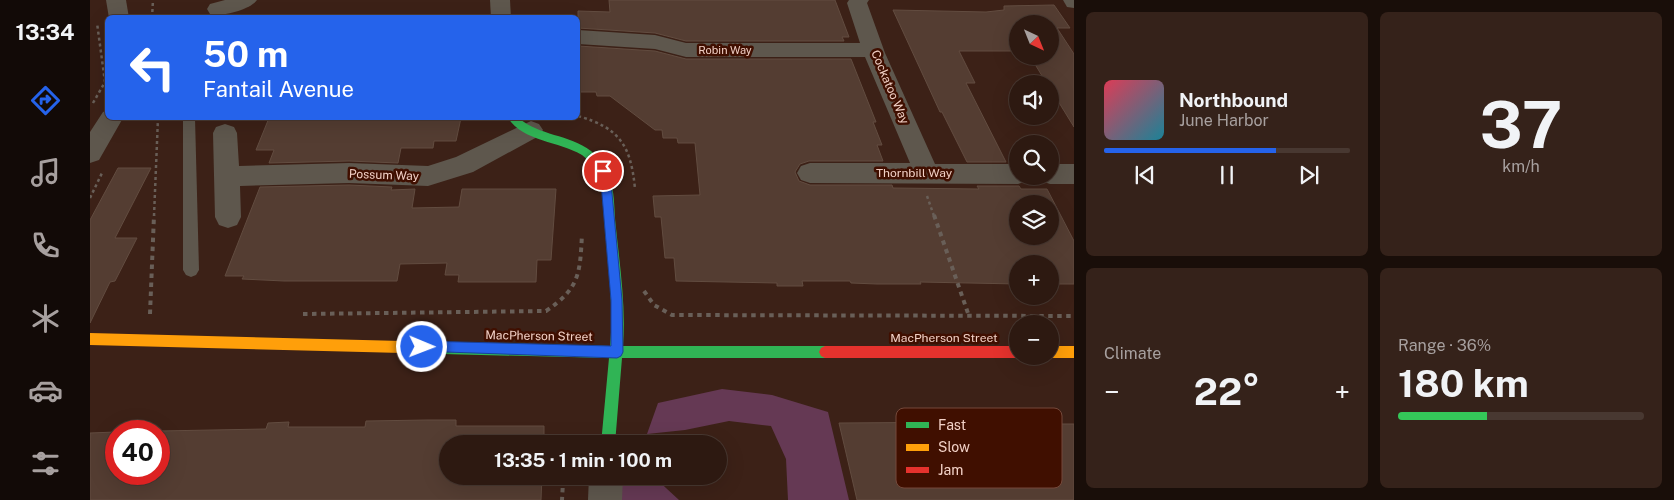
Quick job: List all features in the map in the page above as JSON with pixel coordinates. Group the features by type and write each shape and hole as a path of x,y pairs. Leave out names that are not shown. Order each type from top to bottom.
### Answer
{"street":[{"path":"116,0 118,15"},
{"path":"217,9 247,0"},
{"path":"500,0 501,15"},
{"name":"Cockatoo Way","path":"859,0 857,3 873,50 923,173"},
{"name":"Robin Way","path":"580,37 655,42 686,50 873,50"},
{"path":"90,153 110,120"},
{"path":"522,124 568,142 593,159 603,171 606,183 616,300 617,352 609,435"},
{"name":"Possum Way","path":"227,176 349,173 428,176 464,165 522,124"},
{"path":"225,133 228,216"},
{"name":"Thornbill Way","path":"810,173 1009,174"},
{"path":"1059,174 1074,174"},
{"name":"MacPherson Street","path":"90,339 617,352 1009,352"},
{"path":"1059,352 1074,352"},
{"path":"605,500 606,485"}],"lane":[{"path":"189,120 191,270"}],"path":[{"path":"152,15 153,0"},
{"path":"90,108 104,82 96,18"},
{"path":"580,117 608,129 625,142 634,165 635,192"},
{"path":"568,142 584,118"},
{"path":"150,314 158,120"},
{"path":"923,173 969,316"},
{"path":"301,314 546,311 562,302 580,280 583,231"},
{"path":"641,287 654,305 672,315 1074,316"},
{"path":"140,315 159,314"},
{"path":"562,500 563,485"}],"shaded area":[{"path":"722,389 772,395 828,412 849,500 788,500 786,459 771,426 729,421 685,430 647,434 658,403"},
{"path":"619,485 663,485 679,500 618,500"}],"building":[{"path":"609,0 835,0 849,37 842,37 844,41 686,41 655,33 580,28 580,15 578,15 578,11 610,12"},
{"path":"1054,5 1070,28 1059,28 1059,15 1009,15 1009,51 959,51 975,83 966,83 1006,162 967,162 942,112 940,112 893,10 986,12 1004,10 1004,6"},
{"path":"1059,31 1074,54 1074,127 1059,103 1059,75 1042,75 1035,65 1059,65"},
{"path":"580,46 655,51 686,59 851,59 876,122 873,122 882,145 877,145 883,161 809,161 800,164 795,172 799,181 810,185 892,185 893,188 979,189 977,186 1019,186 1021,189 1047,189 1050,195 1009,195 1009,245 1059,245 1059,212 1074,241 1074,284 1059,284 1059,255 1009,255 1009,284 920,282 921,284 877,284 851,283 850,281 802,281 803,286 777,286 777,283 676,281 674,258 665,258 661,217 655,217 653,196 700,195 695,143 678,143 677,138 663,138 662,130 655,130 610,96 597,96 596,92 580,92"},
{"path":"268,120 461,120 456,141 434,141 433,148 401,148 398,163 349,161 269,163 274,150 256,150"},
{"path":"118,168 151,168 115,238 137,238 115,281 110,282 90,323 90,220"},
{"path":"349,185 392,187 391,190 415,189 412,208 459,207 462,189 556,189 551,260 537,260 536,282 458,282 459,275 445,275 447,263 400,264 397,281 284,281 242,279 244,276 225,276 260,187"},
{"path":"456,420 456,426 544,426 544,435 439,435 439,485 542,485 541,500 90,500 90,433 105,432 105,485 170,485 170,431 266,429 268,423 289,422 288,427 365,427 366,421"},
{"path":"839,423 896,423 896,488 1062,488 1062,424 1074,424 1074,500 857,500"}],"traffic: fast":[{"path":"515,120 523,127 535,133 575,146 588,154 598,166 606,183 618,331 609,435"},
{"path":"442,348 617,352 825,352"}],"traffic: slow":[{"path":"90,339 442,348"},
{"path":"1059,352 1074,352"}],"traffic: jam":[{"path":"825,352 1009,352"}],"route":[{"path":"422,347 617,352 616,300 606,183 603,171"}]}
